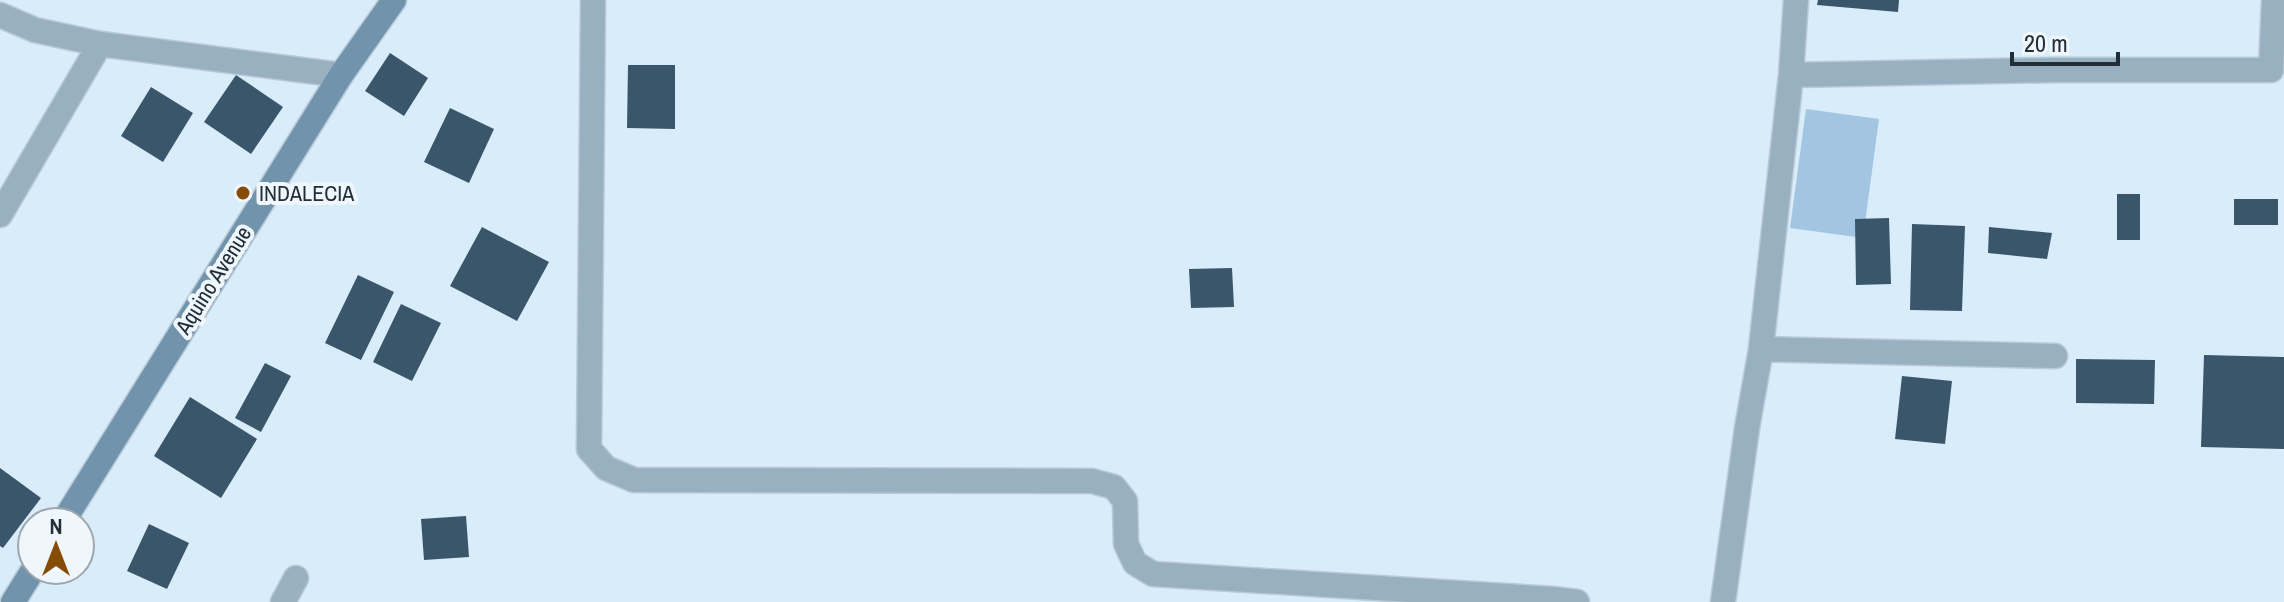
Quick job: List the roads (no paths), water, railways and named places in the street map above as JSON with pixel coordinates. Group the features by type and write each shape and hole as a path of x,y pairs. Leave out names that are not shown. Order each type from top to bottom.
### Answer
{"main road":[{"name":"Aquino Avenue","path":"73,506 341,75 394,0"}],"street":[{"path":"593,0 589,449 606,468 634,480 1092,481 1114,487 1125,501 1126,544 1135,563 1153,574 1577,602"},
{"path":"1723,602 1761,349 1791,75 1796,0"},
{"path":"1791,75 2053,70 2277,72 2274,0"},
{"path":"0,15 35,30 100,44 341,75"},
{"path":"0,215 100,44"},
{"path":"1761,349 2055,356"},
{"path":"283,602 296,578"}],"place":[{"name":"INDALECIA","path":"243,193"}]}
